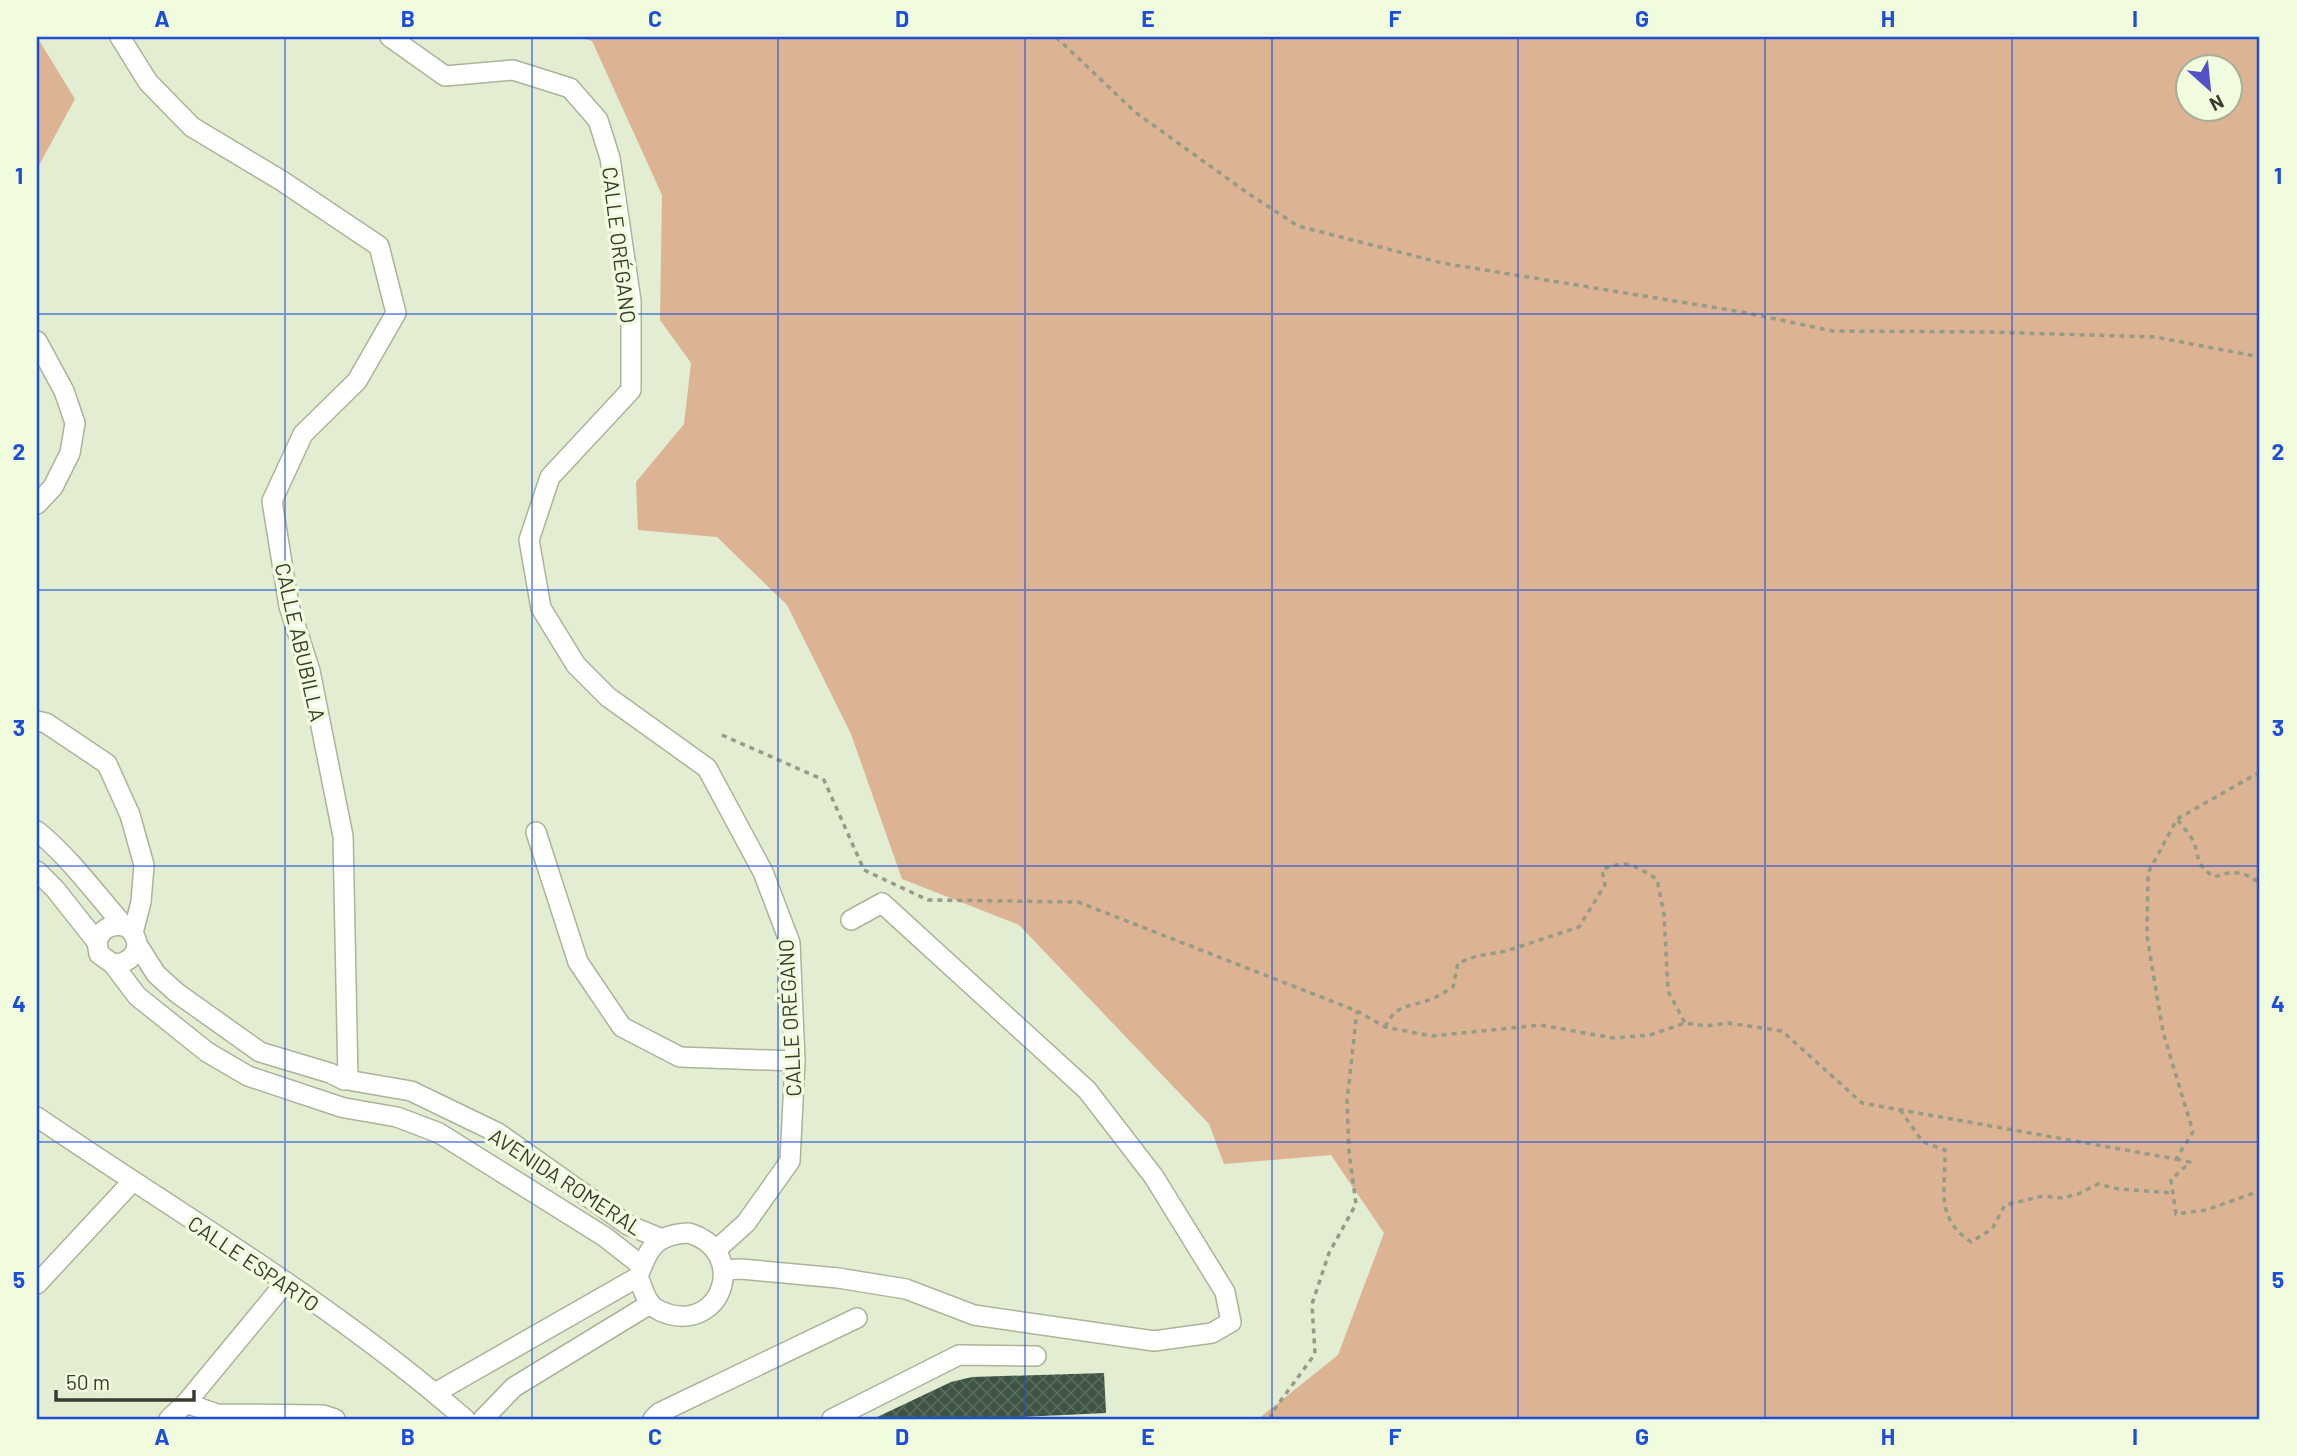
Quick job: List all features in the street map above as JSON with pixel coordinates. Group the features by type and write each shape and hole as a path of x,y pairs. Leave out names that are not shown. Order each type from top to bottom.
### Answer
{"street":[{"name":"CALLE ABUBILLA","path":"120,37 148,82 192,127 282,181 379,246 396,313 356,380 303,434 272,501 289,606 310,671 343,836 348,1080 360,1087 362,1096 358,1104 343,1108"},
{"name":"CALLE ORÉGANO","path":"390,37 445,76 513,70 569,88 598,120 610,158 631,301 631,390 550,477 529,540 541,608 576,665 608,697 707,768 763,872 790,943 795,1061 790,1161 746,1223 716,1250"},
{"path":"37,341 64,391 75,422 70,453 53,488 37,504"},
{"path":"37,721 46,723 107,764 130,814 144,865 141,902 131,935 130,960 125,963 108,962 100,954 97,942 55,889 37,871"},
{"name":"AVENIDA ROMERAL","path":"37,831 96,892 131,935 156,974 177,993 260,1052 348,1080 411,1091 498,1133 628,1225 662,1239"},
{"path":"536,832 578,962 622,1027 680,1057 795,1061"},
{"path":"724,1270 741,1269 838,1278 906,1289 974,1315 1154,1341 1212,1333 1231,1322 1225,1292 1154,1177 1087,1090 882,903 851,920"},
{"path":"97,942 102,932 112,926 131,935"},
{"name":"AVENIDA ROMERAL","path":"113,964 137,996 207,1052 248,1076 343,1108 397,1117 439,1133 605,1237 640,1272"},
{"name":"CALLE ESPARTO","path":"37,1116 132,1182 286,1282 435,1393 465,1419"},
{"path":"37,1284 132,1182"},
{"path":"435,1393 640,1272 651,1248 662,1239 675,1234 689,1233 705,1240 716,1250 724,1270 723,1286 718,1298 707,1309 693,1315 678,1316 650,1304 640,1272"},
{"path":"169,1419 186,1403 286,1282"},
{"path":"483,1419 514,1387 650,1304"},
{"path":"653,1419 659,1413 857,1318"},
{"path":"832,1419 959,1356 1036,1356"},
{"path":"186,1403 217,1414 323,1415 335,1419"}],"path":[{"path":"1056,37 1135,112 1298,226 1442,263 1742,312 1833,331 2155,337 2260,357"},
{"path":"722,735 824,780 864,870 928,900 1078,902 1357,1011 1385,1027 1432,1036 1540,1025 1613,1038 1650,1035 1685,1023 1706,1026 1728,1023 1782,1031 1862,1103 2190,1162 2171,1180 2176,1214 2206,1210 2260,1191"},
{"path":"2176,1159 2193,1132 2163,1032 2147,936 2148,873 2177,820 2260,772"},
{"path":"2177,820 2193,841 2196,857 2204,870 2214,877 2231,871 2251,877 2260,884"},
{"path":"1385,1027 1391,1014 1407,1005 1430,1000 1453,988 1458,962 1506,951 1579,927 1605,885 1602,870 1615,864 1629,863 1657,880 1664,914 1668,991 1685,1023"},
{"path":"1271,1419 1271,1414 1315,1354 1312,1304 1329,1253 1356,1204 1349,1152 1347,1101 1357,1011"},
{"path":"1899,1110 1923,1142 1945,1150 1944,1206 1955,1231 1970,1242 1992,1229 2006,1205 2043,1196 2062,1198 2098,1184 2119,1189 2173,1193"}],"shaded area":[{"path":"37,37 75,99 37,169"},
{"path":"577,37 2260,37 2260,1419 1258,1419 1338,1355 1384,1233 1331,1155 1224,1164 1209,1124 1019,925 902,879 851,734 787,605 717,537 638,530 636,482 684,424 691,363 660,320 662,195 592,41"}],"building":[{"path":"1104,1373 1106,1413 979,1419 873,1419 951,1382 972,1377"}]}
